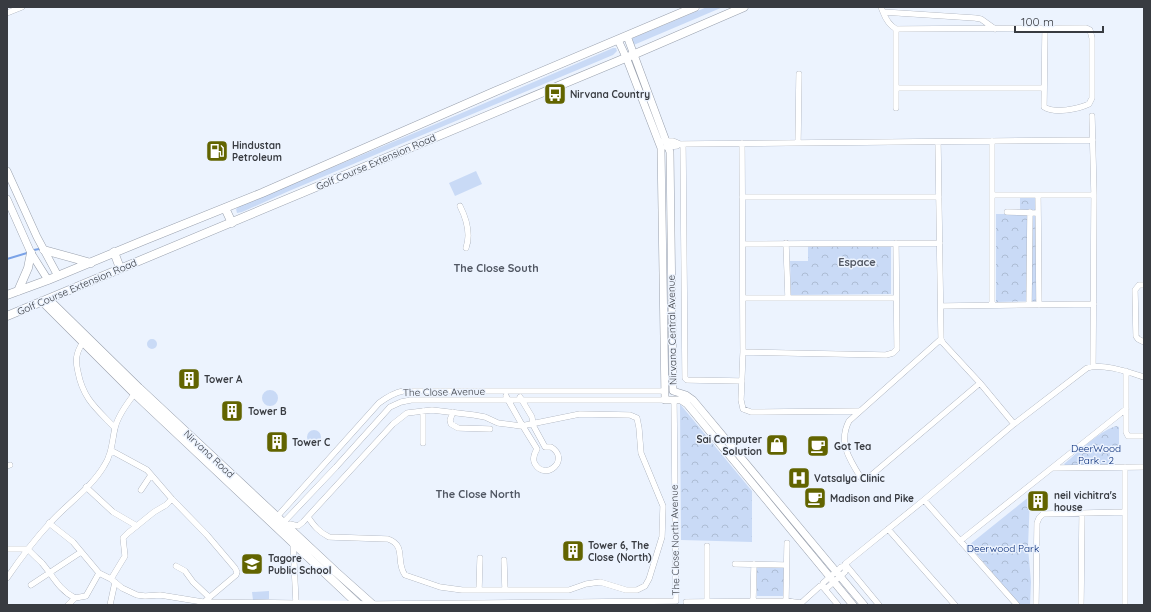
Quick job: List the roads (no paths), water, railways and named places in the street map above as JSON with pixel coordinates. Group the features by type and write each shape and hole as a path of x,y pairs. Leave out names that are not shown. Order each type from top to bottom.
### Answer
{"main road":[{"name":"Golf Course Extension Road","path":"7,295 91,263 114,252 262,193 496,91 695,7"},
{"name":"Golf Course Extension Road","path":"7,316 744,7"},
{"path":"225,208 232,222"},
{"path":"44,250 91,263"},
{"path":"114,252 120,268"},
{"path":"18,291 28,268 31,253"},
{"name":"Nirvana Road","path":"45,300 82,342 137,391 279,524 373,605"},
{"name":"Nirvana Road","path":"45,300 137,391"},
{"name":"Nirvana Road","path":"279,524 293,542 359,604"}],"street":[{"path":"7,13 22,7"},
{"path":"995,29 981,19 882,10 890,25 896,29 995,29 1045,29 1086,28 1090,30 1092,38 1091,102 1077,109 1048,109 1044,107 1045,29"},
{"path":"896,29 896,108"},
{"name":"Nirvana Central Avenue","path":"627,36 668,144 674,391 686,395 693,400 864,605"},
{"name":"Nirvana Central Avenue","path":"618,40 659,143 665,400 681,400 687,404 853,605"},
{"path":"798,143 799,74"},
{"path":"896,88 1044,88"},
{"path":"1092,116 1094,194 1093,366"},
{"path":"659,143 1093,140"},
{"path":"992,141 992,306"},
{"path":"938,142 941,339 1014,424"},
{"path":"742,143 743,352 741,400 743,410 747,412 860,411"},
{"path":"681,144 685,378 687,380 742,381"},
{"path":"7,171 44,250 58,276"},
{"path":"992,195 1094,194"},
{"path":"1038,195 1039,305"},
{"path":"742,197 939,197"},
{"path":"7,198 31,253 48,280"},
{"path":"460,206 466,219 468,244 466,248"},
{"path":"1007,212 1038,213"},
{"path":"1030,212 1030,305"},
{"path":"786,243 788,298"},
{"path":"743,352 886,355 893,353 898,349 896,243"},
{"path":"743,244 940,243"},
{"path":"1144,285 1139,285 1135,290 1136,336 1144,342"},
{"path":"743,298 896,298"},
{"path":"941,306 1094,304"},
{"path":"941,339 849,421 845,429 845,441 848,456 861,478 868,478 980,383"},
{"path":"82,342 77,352 76,364 84,392 93,405 115,428"},
{"path":"879,605 845,564 1014,424 1087,368 1093,366 1126,371 1144,377"},
{"path":"1126,371 1126,434 1128,436 1144,436"},
{"path":"7,578 49,523 94,479 104,466 112,450 115,428 119,417 137,391"},
{"name":"The Close Avenue","path":"279,524 379,403 388,396 396,393 403,391 674,391"},
{"path":"429,391 429,400"},
{"path":"458,391 458,400"},
{"path":"503,391 521,426 537,450 534,457 536,465 542,470 551,470 557,464 559,456 555,449 545,447 532,425 532,417 517,391"},
{"path":"674,391 674,400"},
{"path":"396,393 401,402"},
{"name":"The Close Avenue","path":"279,524 336,467 390,407 401,402 411,400 507,399 665,400"},
{"name":"The Close North Avenue","path":"99,573 113,580 122,588 137,595 160,595 201,604 621,604 676,601 674,400"},
{"path":"960,541 1126,409"},
{"path":"279,524 298,526 308,517 392,424 407,413 432,410 453,412 485,418 498,423 521,426 532,425 580,414 630,415 637,418 640,453 663,506 662,537 649,579 645,586 637,590 626,590 600,582 586,584 576,589 569,590 462,590 440,587 410,578 405,575 402,571 400,549 395,541 388,539 329,537 315,528 308,517"},
{"path":"423,411 423,443"},
{"path":"453,412 450,420 454,427 490,430"},
{"path":"112,450 141,466 151,475 172,499 207,534 237,572 236,575 201,604"},
{"path":"1125,467 1126,605"},
{"path":"1052,468 1144,467"},
{"path":"141,490 151,475"},
{"path":"86,487 113,512 137,526"},
{"path":"110,605 113,580 126,556 123,538 172,499"},
{"path":"924,500 1017,605"},
{"path":"1036,605 1038,518 1043,514 1125,512"},
{"path":"1081,605 1082,514"},
{"path":"49,523 73,542 99,573 86,596 75,598 68,605"},
{"path":"888,529 954,605"},
{"path":"293,542 296,603"},
{"path":"786,601 787,543"},
{"path":"707,546 707,601"},
{"path":"7,549 28,549 42,563 64,591 75,598"},
{"path":"31,585 81,552"},
{"path":"478,590 480,558"},
{"path":"504,560 504,590"},
{"path":"735,564 786,565"},
{"path":"753,601 754,564"},
{"path":"176,566 185,570 193,582 209,598"},
{"path":"800,604 820,586 827,588 832,579 838,574 841,567 847,566"},
{"path":"823,587 838,605"},
{"name":"The Close North Avenue","path":"686,602 786,601 800,604"}],"waterway":[{"path":"34,250 39,249"},
{"path":"7,259 27,253"}],"place":[{"name":"Nirvana Country","path":"555,94"},
{"name":"Hindustan Petroleum","path":"217,151"},
{"name":"Tower A","path":"189,379"},
{"name":"Tower B","path":"232,411"},
{"name":"Tower C","path":"277,442"},
{"name":"Sai Computer Solution","path":"777,445"},
{"name":"Got Tea","path":"818,446"},
{"name":"Vatsalya Clinic","path":"799,478"},
{"name":"Madison and Pike","path":"815,498"},
{"name":"neil vichitra's house","path":"1038,501"},
{"name":"Tower 6, The Close (North)","path":"573,551"},
{"name":"Tagore Public School","path":"252,564"}],"district":[{"name":"Espace","path":"857,262"},
{"name":"The Close South","path":"496,268"},
{"name":"The Close North","path":"478,494"}],"park label":[{"name":"DeerWood Park - 2","path":"1096,454"},
{"name":"Deerwood Park","path":"1003,548"}]}
